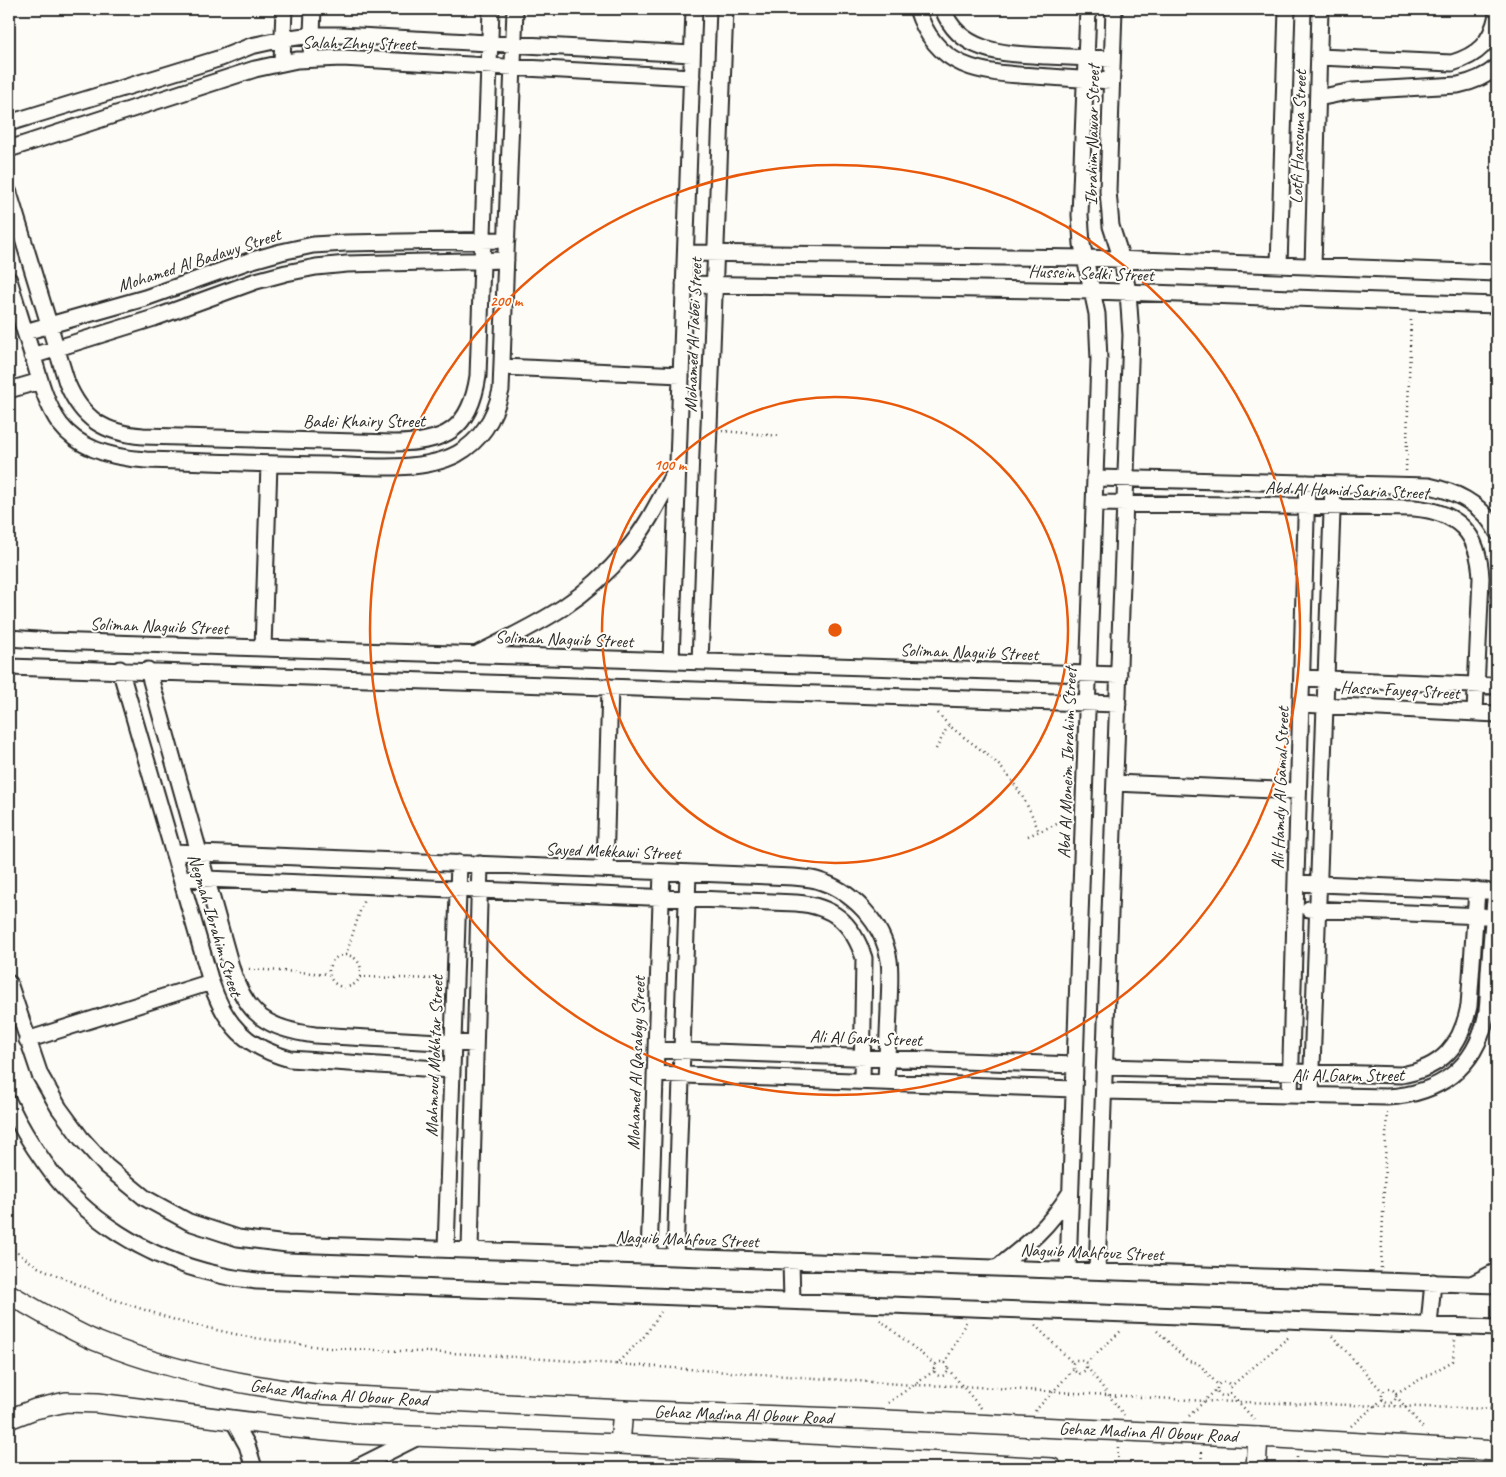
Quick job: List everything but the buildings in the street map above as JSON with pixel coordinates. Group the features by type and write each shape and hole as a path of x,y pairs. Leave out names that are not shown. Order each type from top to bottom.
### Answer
{"main road":[{"name":"Gehaz Madina Al Obour Road","path":"9,1294 95,1340 138,1356 181,1370 225,1381 315,1394 623,1410 1173,1433 1497,1450"},
{"name":"Gehaz Madina Al Obour Road","path":"9,1420 35,1408 66,1402 98,1403 359,1434 620,1444 1052,1468"},
{"path":"9,1404 35,1408"},
{"path":"620,1444 623,1410"},
{"path":"1256,1468 1265,1438"}],"street":[{"path":"282,62 284,9"},
{"path":"311,59 313,9"},
{"name":"Badei Khairy Street","path":"9,193 73,398 83,411 96,422 110,430 126,434 393,444 434,440 452,430 466,415 475,397 478,376 491,9"},
{"path":"9,280 32,356 50,406 60,424 78,440 99,452 122,458 395,467 438,462 457,454 474,442 491,419 498,407 501,390 515,9"},
{"name":"Mohamed Al Tabei Street","path":"671,661 694,9"},
{"name":"Mohamed Al Tabei Street","path":"700,662 725,9"},
{"path":"917,9 922,26 937,47 958,63 983,72 1111,81"},
{"path":"943,9 957,32 973,44 992,51 1010,54 1112,59"},
{"name":"Ibrahim Nawar Street","path":"1086,258 1080,215 1088,9"},
{"name":"Ibrahim Nawar Street","path":"1114,9 1108,182 1109,209 1122,260"},
{"name":"Lotfi Hassouna Street","path":"1279,265 1287,9"},
{"name":"Lotfi Hassouna Street","path":"1313,267 1320,9"},
{"path":"1319,57 1452,63 1466,59 1483,46 1494,28 1497,16"},
{"name":"Salah Zhny Street","path":"9,122 221,58 251,46 312,35 370,36 692,54"},
{"name":"Salah Zhny Street","path":"9,149 255,69 282,62 311,59 375,59 489,67 692,77"},
{"path":"1318,98 1352,91 1458,85 1486,76 1497,67"},
{"name":"Mohamed Al Badawy Street","path":"25,332 145,298 249,261 314,245 346,242 507,240"},
{"name":"Hussein Sedki Street","path":"686,253 1086,258 1497,273"},
{"name":"Abd Al Moneim Ibrahim Street","path":"1068,1270 1096,478 1099,336 1094,291 1086,258"},
{"path":"32,356 154,318 256,281 286,273 316,267 347,264 506,260"},
{"path":"1097,1271 1131,335 1128,292 1122,260"},
{"name":"Hussein Sedki Street","path":"684,284 1094,291 1497,305"},
{"path":"503,367 681,375"},
{"path":"9,390 40,380"},
{"path":"263,648 270,464"},
{"path":"476,655 546,620 576,600 603,577 627,550 648,521 678,466"},
{"name":"Abd Al Hamid Saria Street","path":"1096,478 1428,486 1448,490 1466,498 1481,510 1497,532"},
{"name":"Ali Hamdy Al Gamal Street","path":"1290,1095 1307,483"},
{"path":"1311,1095 1333,484"},
{"name":"Abd Al Hamid Saria Street","path":"1095,503 1414,508 1432,510 1449,516 1464,528 1474,543 1480,560 1476,712"},
{"name":"Soliman Naguib Street","path":"9,638 51,641 1119,675"},
{"path":"717,662 717,690"},
{"path":"9,667 148,670 1118,704"},
{"name":"Negmah Ibrahim Street","path":"120,670 211,982 217,1001 226,1018 239,1033 254,1045 272,1054 290,1059 452,1070"},
{"name":"Negmah Ibrahim Street","path":"148,670 232,970 238,990 248,1006 262,1019 278,1028 296,1033 315,1036 476,1044"},
{"name":"Hassn Fayeq Street","path":"1302,678 1497,686"},
{"path":"605,869 610,687"},
{"name":"Hassn Fayeq Street","path":"1301,704 1497,714"},
{"path":"1115,783 1298,791"},
{"name":"Sayed Mekkawi Street","path":"173,852 793,877 816,880 837,888 855,901 871,917 882,937 889,959 890,982 886,1082"},
{"path":"338,859 338,884"},
{"path":"410,862 410,887"},
{"name":"Mahmoud Mokhtar Street","path":"446,1249 459,863"},
{"path":"470,1250 480,864"},
{"path":"527,866 527,892"},
{"name":"Mohamed Al Qasabgy Street","path":"649,1256 662,872"},
{"path":"675,1257 688,873"},
{"path":"180,878 810,904 824,908 848,924 858,940 864,958 862,1081"},
{"path":"1296,883 1496,891"},
{"name":"Ali Al Garm Street","path":"1105,1067 1401,1075 1430,1067 1445,1056 1457,1041 1465,1024 1469,1006 1476,890"},
{"name":"Ali Al Garm Street","path":"1104,1091 1387,1097 1405,1096 1422,1092 1438,1085 1456,1072 1470,1056 1480,1037 1486,1016 1496,891"},
{"path":"1295,908 1495,916"},
{"path":"27,1040 211,982"},
{"name":"Naguib Mahfouz Street","path":"9,983 40,1075 59,1108 80,1138 99,1159 145,1198 190,1222 238,1238 287,1244 1497,1285"},
{"name":"Ali Al Garm Street","path":"656,1050 1075,1064"},
{"path":"1430,1067 1438,1085"},
{"path":"655,1074 1074,1089"},
{"path":"9,1103 21,1127 44,1164 72,1195 103,1222 138,1245 176,1262 216,1274 258,1281 1497,1328"},
{"path":"997,1268 1032,1241 1047,1226 1071,1192"},
{"path":"791,1261 792,1301"},
{"path":"1472,1284 1497,1271"},
{"path":"1429,1325 1433,1282"},
{"path":"233,1420 247,1445 254,1468"},
{"path":"356,1468 421,1435"}],"path":[{"path":"1405,485 1412,302"},
{"path":"708,430 781,436"},
{"path":"928,698 948,726 986,753 1007,774 1026,801 1038,832"},
{"path":"936,749 948,726"},
{"path":"1028,836 1084,812"},
{"path":"346,955 369,886"},
{"path":"346,955 356,959 361,967 360,977 355,983 348,986 340,986 333,982 329,974 330,964 337,957 346,955"},
{"path":"232,970 329,974"},
{"path":"360,977 455,980"},
{"path":"1380,1280 1387,1097"},
{"path":"9,1247 38,1266 109,1298 181,1322 248,1337 328,1348 471,1354 914,1385 1053,1391 1205,1401 1497,1409"},
{"path":"616,1364 643,1338 672,1296"},
{"path":"860,1303 935,1365"},
{"path":"945,1363 974,1308"},
{"path":"1020,1310 1073,1363 1073,1370 1020,1426"},
{"path":"1073,1370 1076,1373 1083,1373 1086,1365 1139,1314 1188,1361 1198,1363 1217,1387 1217,1392 1223,1396 1230,1393"},
{"path":"1230,1387 1313,1320 1383,1392 1383,1399"},
{"path":"1396,1394 1452,1361 1457,1326"},
{"path":"1073,1363 1080,1359 1086,1365 1137,1432"},
{"path":"935,1365 942,1362 945,1363"},
{"path":"945,1363 995,1425"},
{"path":"886,1404 934,1371 935,1365"},
{"path":"934,1371 942,1376 946,1375 948,1369"},
{"path":"1173,1433 1217,1387 1226,1382 1230,1387 1230,1393 1265,1438"},
{"path":"1383,1392 1390,1389 1396,1394 1440,1447"},
{"path":"1383,1399 1389,1403 1395,1400 1396,1394"},
{"path":"1333,1441 1383,1399"},
{"path":"1117,1468 1118,1431"}]}
